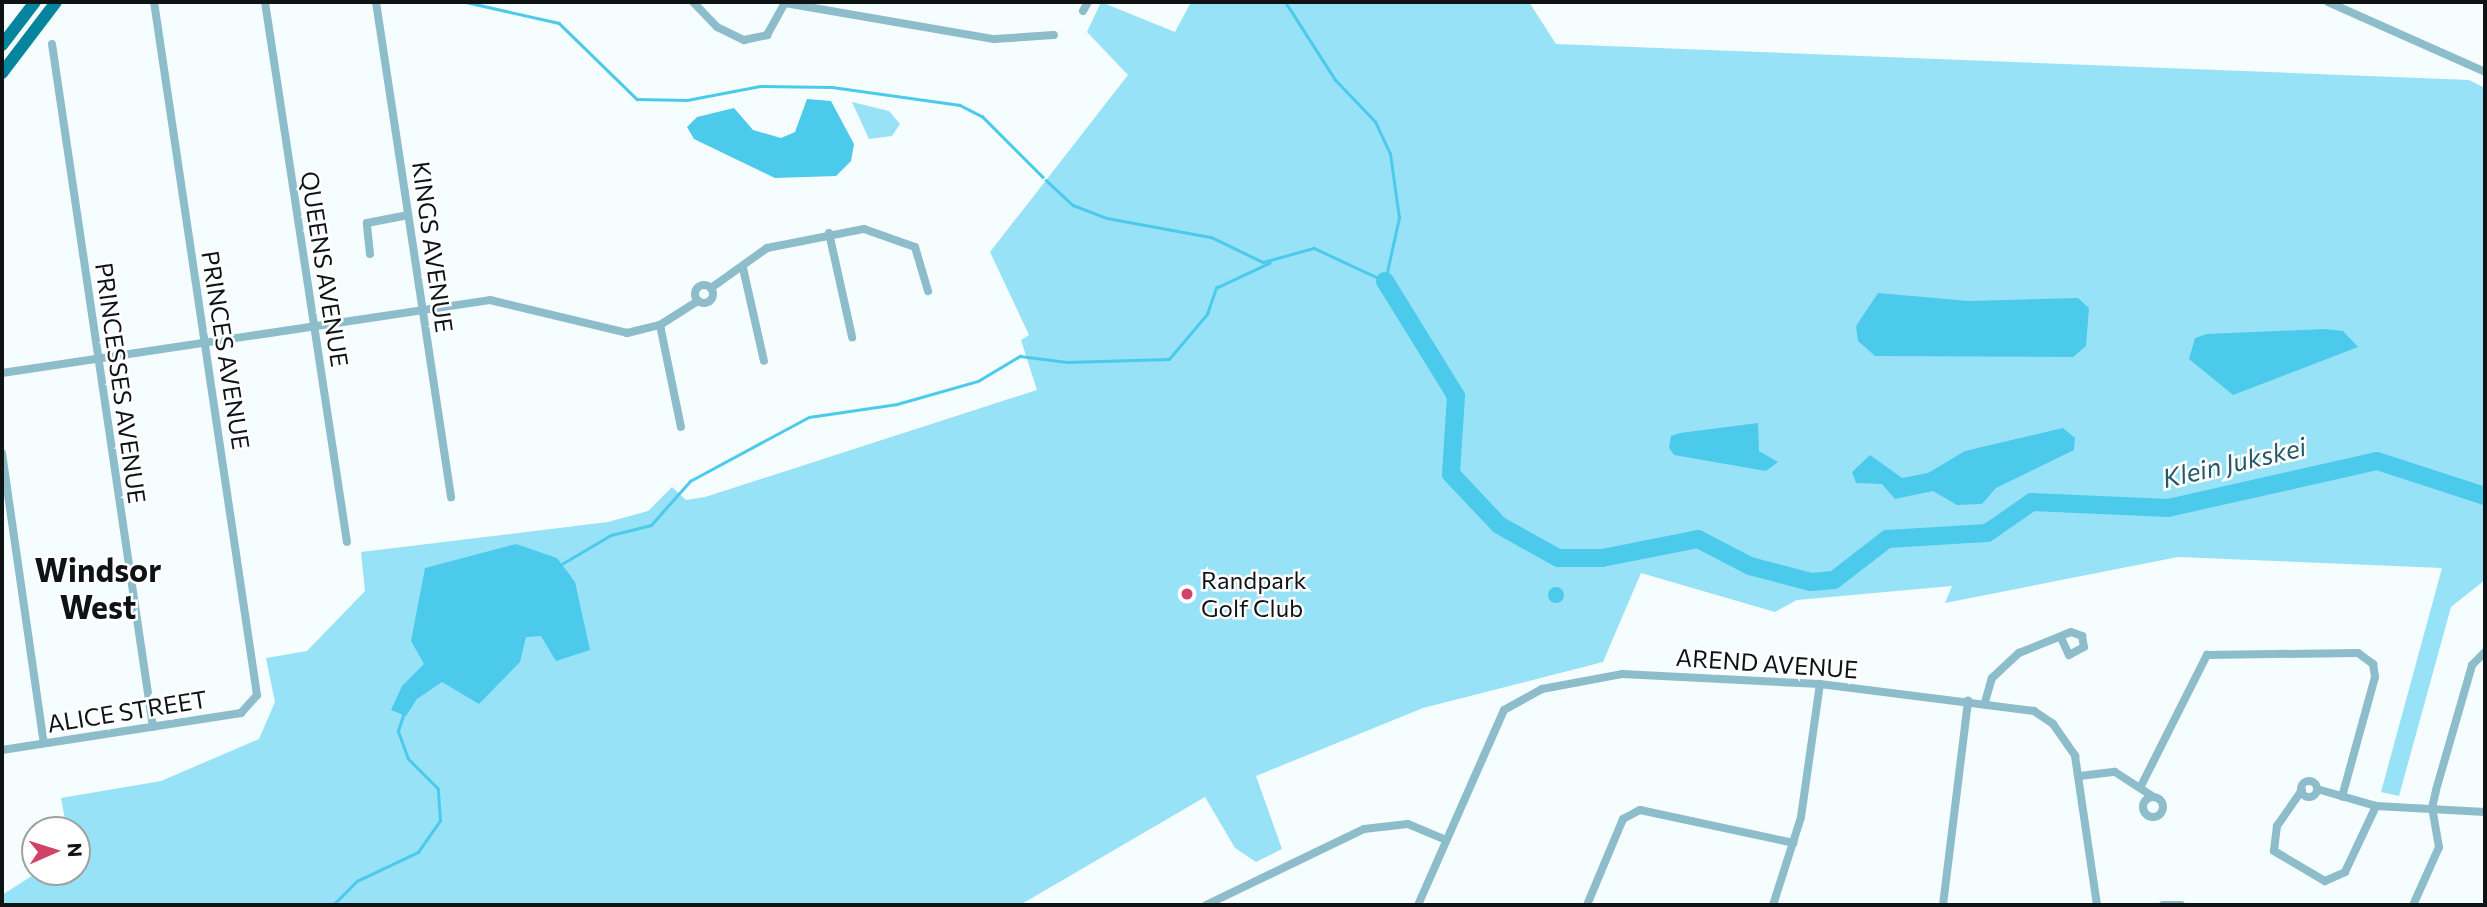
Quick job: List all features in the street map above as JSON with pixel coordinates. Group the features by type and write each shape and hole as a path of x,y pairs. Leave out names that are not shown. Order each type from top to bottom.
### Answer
{"main road":[{"path":"2,45 35,2"},
{"path":"2,73 56,2"}],"street":[{"name":"PRINCES AVENUE","path":"154,2 257,683 255,703"},
{"name":"QUEENS AVENUE","path":"265,2 347,542"},
{"path":"693,2 717,27 744,40 767,35 785,3 994,39 1054,35"},
{"path":"1083,11 1088,2"},
{"path":"2328,2 2485,72"},
{"name":"KINGS AVENUE","path":"376,4 451,497"},
{"name":"PRINCESSES AVENUE","path":"52,44 153,727"},
{"path":"370,254 367,223 408,215"},
{"path":"698,301 698,288 711,288 743,268 767,248 829,233 864,229 908,241 919,255 928,291"},
{"path":"829,233 852,337"},
{"path":"743,268 764,361"},
{"path":"2,373 498,300 610,333 660,325 698,301 710,302 711,288"},
{"path":"660,325 681,427"},
{"path":"2,453 44,743"},
{"path":"1985,702 1992,678 2011,658 2062,640"},
{"path":"2425,905 2412,904 2439,847 2432,808 2472,665 2485,652"},
{"path":"2141,786 2207,655 2358,653 2373,664 2375,677 2342,797"},
{"name":"AREND AVENUE","path":"1418,905 1499,717 1531,693 1622,674 1820,684 1985,702 2045,718 2064,737 2080,776 2097,905"},
{"path":"1773,905 1794,843 1820,684"},
{"path":"1943,905 1968,701"},
{"name":"ALICE STREET","path":"2,750 240,713 255,703"},
{"path":"2080,776 2115,772 2141,786 2152,796"},
{"path":"2376,806 2345,872 2325,881 2274,851 2277,826 2309,781 2317,789 2376,806 2485,812"},
{"path":"1587,905 1623,819 1640,810 1794,843"},
{"path":"1206,905 1364,828 1408,824 1446,840"},
{"path":"2163,905 2181,905"}],"shaded area":[{"path":"1101,2 1175,32 1191,2 1529,2 1556,44 2469,80 2485,88 2485,580 2451,607 2399,796 2381,792 2442,568 2178,557 1945,603 1952,586 1797,600 1775,612 1641,573 1603,662 1423,708 1256,776 1282,849 1256,862 1235,848 1205,797 1020,905 2,905 2,895 21,883 21,886 91,886 91,816 64,816 61,798 161,781 259,739 275,702 266,658 307,651 365,591 361,552 608,522 648,511 672,487 686,500 705,497 1037,390 1021,340 1029,335 990,252 1128,75 1087,32"},
{"path":"807,99 831,101 854,144 851,161 836,176 775,178 694,139 687,127 697,117 734,108 753,130 781,138 795,132"},
{"path":"852,102 889,111 900,124 892,136 869,139"},
{"path":"1878,293 1969,301 2078,298 2089,308 2086,346 2073,357 1875,356 1858,341 1856,326"},
{"path":"2325,329 2343,331 2358,347 2233,395 2189,359 2195,338 2207,334"},
{"path":"1758,423 1759,451 1778,462 1766,471 1674,455 1669,448 1671,436 1680,433"},
{"path":"2063,428 2075,438 2074,450 1996,488 1982,504 1957,505 1933,491 1895,499 1882,484 1856,483 1852,472 1870,455 1902,478 1928,473 1965,451"},
{"path":"516,544 557,558 575,582 590,650 556,661 541,636 526,637 520,662 479,704 442,682 417,699 406,716 391,710 402,686 424,664 411,641 425,568"},
{"path":"1556,587 1564,595 1556,603 1548,595"}],"waterway":[{"path":"466,2 559,23 637,99 687,100 760,86 832,87 960,105 982,116 1043,177"},
{"path":"1046,180 1073,205 1107,218 1211,237 1263,262 1314,248 1385,281 1399,218 1390,154 1375,122 1335,80 1285,2"},
{"path":"560,565 611,535 651,525 690,481 809,417 897,404 978,381 1020,356 1067,362 1169,359 1207,314 1216,288 1269,263"},
{"name":"Klein Jukskei","path":"1385,281 1456,396 1451,474 1499,525 1558,558 1602,558 1698,539 1750,566 1811,582 1834,580 1887,539 1987,533 2032,502 2168,508 2377,461 2485,496"},
{"path":"333,905 357,881 418,852 440,821 438,789 408,759 398,731 404,712"}],"place":[{"name":"Randpark Golf Club","path":"1187,594"}],"district":[{"name":"Windsor West","path":"98,588"}]}
